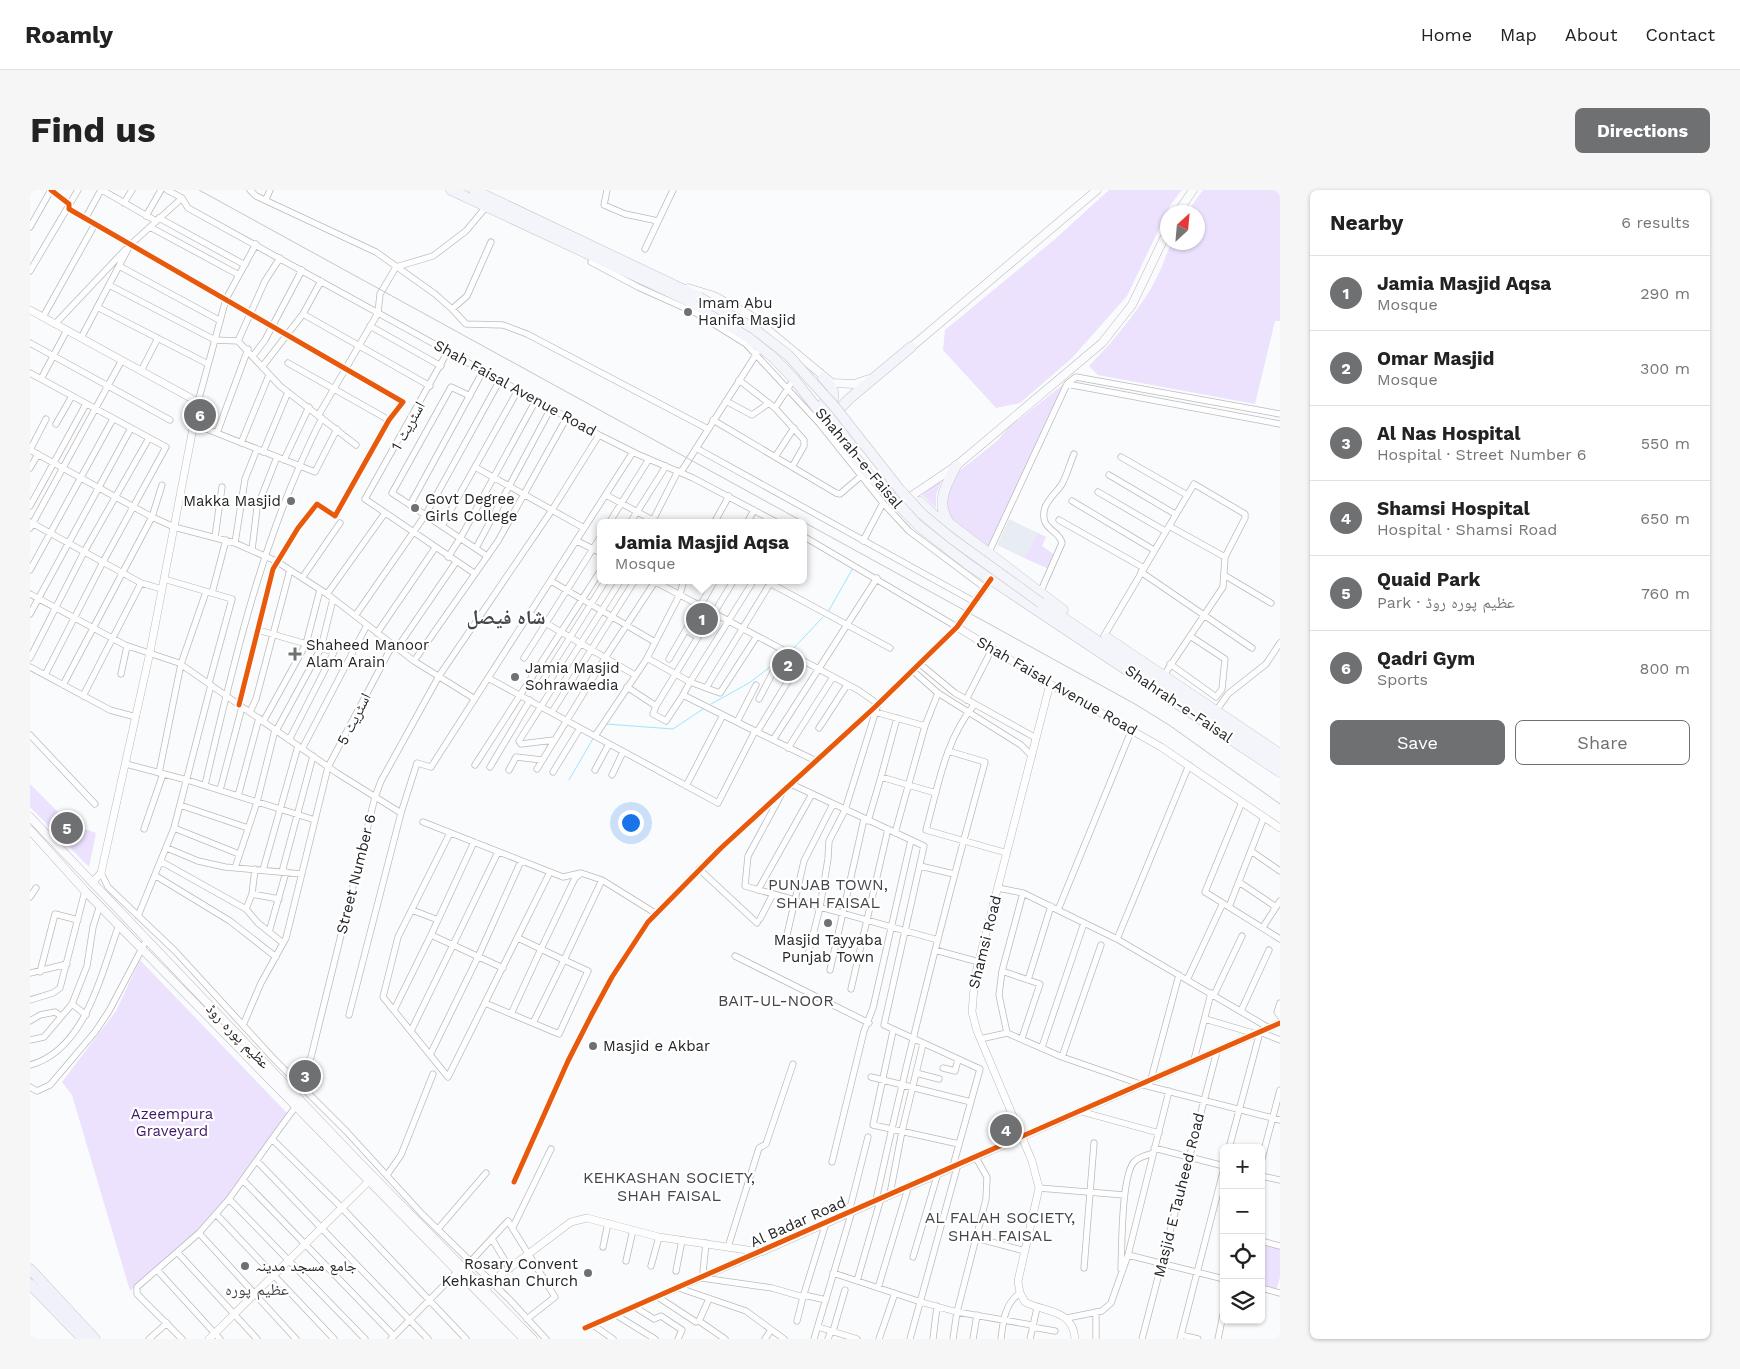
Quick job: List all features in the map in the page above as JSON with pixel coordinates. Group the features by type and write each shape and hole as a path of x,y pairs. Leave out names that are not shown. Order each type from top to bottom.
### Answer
{"highway":[{"name":"Shahrah-e-Faisal","path":"451,190 699,306 726,322 758,351 773,357 791,384 866,471 886,499 919,526 991,579 1280,772"},
{"name":"Shahrah-e-Faisal","path":"474,190 670,282 753,328 788,355 834,406 900,490 922,514 951,538 1041,598 1076,626 1280,763"},
{"path":"886,499 839,423 838,412 850,398 912,347"},
{"path":"773,357 792,369 823,404 850,441"},
{"path":"823,404 826,406 830,404 834,395 833,390 824,378"},
{"path":"956,466 944,490 941,503 944,516 949,523 1041,598 1164,675 1280,754"},
{"path":"945,547 910,513 909,508 914,502 922,502 953,531 965,537"},
{"path":"1066,612 1076,626"},
{"path":"30,1269 95,1339"},
{"path":"30,1284 83,1339"}],"main road":[{"path":"670,282 714,296 751,316 784,341 824,378 832,383 843,385 866,382 912,347 1097,190"},
{"path":"1183,205 1193,190"},
{"path":"886,499 906,500 956,466 1102,343 1132,305 1160,247"},
{"name":"عظیم پورہ روڈ","path":"30,817 484,1291 533,1339"},
{"name":"عظیم پورہ روڈ","path":"30,830 85,891 524,1339"}],"street":[{"path":"30,227 51,190 70,204"},
{"path":"30,271 78,190"},
{"path":"85,219 101,190 146,216 158,220 245,265"},
{"path":"124,203 132,190"},
{"path":"146,216 161,190"},
{"name":"Shah Faisal Avenue Road","path":"167,190 182,198 188,208 599,435 729,496 769,519"},
{"path":"250,190 256,196 266,199 376,252 452,309 466,324 503,325 527,334 708,429"},
{"path":"266,199 270,190"},
{"path":"607,190 604,205 625,214 658,221"},
{"path":"645,248 673,190"},
{"path":"55,324 130,245 182,198"},
{"path":"70,204 69,209 85,219 403,402 389,420 334,516 317,504 276,561 220,790"},
{"path":"205,785 226,695 265,556 298,466 320,417 378,313 380,294 396,267 433,256 466,231 486,207"},
{"path":"43,317 95,224"},
{"path":"150,227 239,275"},
{"path":"452,309 467,296 491,242"},
{"path":"92,883 101,873 126,764 150,652 198,402 219,320 226,299 256,244"},
{"path":"81,338 130,245"},
{"path":"238,341 265,281 280,258"},
{"path":"591,262 638,288 672,301 716,324 758,351 791,384 861,476 886,499 928,547 985,588"},
{"path":"119,266 219,320"},
{"path":"253,356 272,326 302,270"},
{"path":"262,367 303,314 322,281"},
{"path":"109,284 214,340 238,341 248,349 269,375 288,392 338,429 356,445"},
{"path":"97,307 208,364"},
{"path":"30,310 198,402"},
{"path":"303,314 430,386"},
{"path":"370,326 441,366"},
{"path":"40,379 67,330"},
{"path":"141,371 158,338"},
{"path":"30,343 170,420"},
{"path":"218,433 248,349"},
{"path":"657,519 679,472 758,351"},
{"name":"اسٹریٹ 1","path":"384,513 365,499 448,352"},
{"path":"122,360 64,468 31,524 141,583 162,589"},
{"path":"288,363 389,420"},
{"path":"410,505 484,371"},
{"path":"30,373 166,448 103,562 45,676"},
{"path":"241,443 269,375"},
{"path":"988,554 1067,384 1076,377 1280,414"},
{"path":"355,616 426,514 500,380"},
{"path":"740,380 775,408 804,442 804,446 792,467"},
{"path":"775,408 791,384"},
{"path":"1067,384 1280,424"},
{"path":"470,396 450,387 392,493 443,524 487,556"},
{"path":"443,524 518,390"},
{"path":"235,543 245,479 288,392"},
{"path":"56,424 72,396"},
{"path":"1200,409 1202,399"},
{"path":"448,557 462,537 536,400"},
{"path":"726,401 752,415 769,403"},
{"path":"30,506 86,404"},
{"path":"284,460 309,407"},
{"path":"476,548 551,408"},
{"path":"414,661 498,541 567,417"},
{"path":"46,419 30,450 81,476 152,517 174,526 235,543 276,561 327,594 414,661 475,699"},
{"path":"30,570 113,419"},
{"path":"713,420 840,494 861,476"},
{"path":"194,424 315,472 338,429"},
{"path":"30,614 131,428"},
{"path":"775,457 794,428"},
{"name":"Street Number 6","path":"297,1081 311,1057 375,797 386,773 439,676 552,510 599,435"},
{"path":"30,658 84,552 149,438"},
{"path":"696,448 975,602"},
{"path":"349,1014 401,813 417,763 430,768 633,452"},
{"path":"30,468 38,454"},
{"path":"1041,598 1062,543 1059,536 1046,522 1044,514 1050,497 1064,479 1074,454"},
{"path":"252,550 257,508 276,457"},
{"path":"1121,457 1187,495"},
{"path":"612,519 649,459"},
{"path":"633,519 666,466"},
{"path":"475,467 584,528"},
{"path":"1109,475 1175,514"},
{"path":"1104,636 1175,514 1196,484 1245,514 1246,518 1225,557 1223,588 1164,675"},
{"path":"63,685 121,572 152,517 162,486"},
{"path":"214,537 222,487"},
{"path":"1098,492 1225,557"},
{"path":"606,495 650,519"},
{"path":"716,519 729,496"},
{"path":"863,541 886,499"},
{"path":"1072,501 1154,550"},
{"path":"749,519 754,510"},
{"path":"327,594 384,513 474,574"},
{"path":"1059,520 1143,570 1252,648"},
{"path":"302,578 340,523"},
{"name":"Shah Faisal Avenue Road","path":"807,538 1050,684 1132,729 1189,765 1280,828"},
{"path":"144,829 161,773 181,664 209,593 226,540"},
{"path":"577,541 597,552"},
{"path":"524,658 597,542"},
{"path":"378,633 435,548"},
{"name":"اسٹریٹ 5","path":"244,1023 261,983 283,943 328,767 395,646 456,562"},
{"path":"250,712 256,699 290,570"},
{"path":"1224,576 1271,603"},
{"path":"475,765 597,577"},
{"path":"773,740 876,578"},
{"path":"138,916 162,862 174,828 232,599 164,579"},
{"path":"514,1182 568,1061 592,1014 612,977 655,914 790,784 913,671 957,627 991,579"},
{"path":"550,581 655,642"},
{"path":"84,696 141,583"},
{"path":"540,685 604,584"},
{"path":"554,740 521,744 519,741 618,584"},
{"path":"552,712 633,584"},
{"path":"537,769 652,584"},
{"path":"660,584 834,677 878,704"},
{"path":"595,736 647,658 680,594 683,584"},
{"path":"670,658 713,584"},
{"path":"714,613 732,584"},
{"path":"686,630 698,637 653,714 666,721 752,584"},
{"path":"706,688 743,629 767,584"},
{"path":"774,584 890,648"},
{"path":"238,796 261,720 306,644 320,590"},
{"path":"30,594 127,646 150,652 181,664 328,767 401,813"},
{"path":"235,868 257,802 276,730 321,648 333,599"},
{"path":"530,614 635,675"},
{"path":"263,870 300,747 367,625"},
{"path":"258,630 334,652 289,740"},
{"path":"647,658 690,682 720,693 757,636"},
{"path":"1170,664 1216,697 1222,689 1225,660 1190,636"},
{"path":"1216,711 1228,694 1266,664 1280,643"},
{"path":"121,674 127,646"},
{"path":"966,700 992,649"},
{"path":"759,699 784,651"},
{"path":"488,678 718,803 756,732 801,660"},
{"path":"920,664 943,685 966,700 1036,738"},
{"path":"30,667 110,710 136,717"},
{"path":"913,671 938,693 1016,742 1032,756"},
{"path":"788,748 834,677"},
{"name":"Shamsi Road","path":"1020,1293 1018,1281 1039,1188 1032,1161 980,1038 972,1012 972,993 1050,684"},
{"path":"737,722 756,685"},
{"path":"819,728 847,685"},
{"path":"627,687 656,706"},
{"path":"895,833 924,726 938,693"},
{"path":"683,694 816,762"},
{"path":"490,767 530,700"},
{"path":"807,959 820,907 828,859 828,841 845,810 878,704"},
{"path":"974,705 948,751 926,830 1007,853"},
{"path":"875,712 924,726"},
{"path":"686,786 722,715"},
{"path":"830,970 866,820 881,777 897,718"},
{"path":"553,772 580,728"},
{"path":"1058,910 1132,729"},
{"path":"30,735 95,804"},
{"path":"595,770 609,744"},
{"path":"857,1281 878,1199 901,1084 954,874 985,762 948,751"},
{"path":"612,775 623,752"},
{"path":"269,932 279,899 296,815 313,756"},
{"path":"509,770 516,757 542,760"},
{"path":"126,764 205,785 315,820"},
{"path":"1117,939 1189,765"},
{"path":"881,777 936,793"},
{"path":"790,784 924,846 884,1025 893,1031 980,1069 959,1144 956,1165 910,1339"},
{"path":"784,791 748,856 745,886 938,940"},
{"path":"758,890 812,794"},
{"path":"1242,802 1205,892 1280,939"},
{"path":"786,939 804,862 833,804"},
{"path":"180,805 248,828"},
{"path":"1229,907 1264,817"},
{"path":"423,822 563,877 581,873 602,880 655,914"},
{"path":"174,828 240,854"},
{"path":"851,989 888,830"},
{"path":"450,833 398,937 383,996 448,1077 550,872"},
{"path":"832,1162 864,1031 869,1023 911,840"},
{"path":"394,1010 474,842"},
{"path":"167,848 198,861 235,868 302,874"},
{"path":"411,1031 498,852"},
{"path":"1251,852 1280,871"},
{"path":"430,1055 478,957 521,861"},
{"path":"162,862 246,910 283,943"},
{"path":"920,866 954,874"},
{"path":"246,910 252,894 255,869"},
{"path":"699,870 759,921 773,894"},
{"path":"101,873 108,887 244,1023 438,1229 546,1339"},
{"path":"511,1014 575,878 581,873"},
{"path":"156,876 230,921 276,957"},
{"path":"533,1023 602,880"},
{"path":"1239,882 1276,907"},
{"path":"30,897 36,888"},
{"path":"998,888 1023,893 1117,939 1269,1028"},
{"path":"30,1000 53,993 60,988 85,891"},
{"path":"1008,1033 999,996 1002,971 1023,893"},
{"path":"252,894 279,899"},
{"path":"1262,927 1280,901"},
{"path":"1187,980 1223,903"},
{"path":"30,1040 44,1037 72,1004 87,966 93,927 100,905"},
{"path":"1028,980 1051,906"},
{"path":"412,910 438,920"},
{"path":"40,972 55,914 78,920"},
{"path":"1042,1046 1084,923"},
{"path":"30,1064 41,1062 59,1050 86,1015 119,925"},
{"path":"431,935 503,968"},
{"path":"1194,1060 1204,1019 1213,994 1242,936"},
{"path":"485,1003 559,1034 588,971 518,938"},
{"path":"30,1087 37,1091 50,1085 95,1032 109,1011 147,939"},
{"path":"1062,1057 1101,945"},
{"path":"935,950 979,962"},
{"path":"1241,1011 1269,950"},
{"path":"735,956 869,1023"},
{"path":"30,973 67,964"},
{"path":"1002,971 1040,984 1022,1038"},
{"path":"1151,1079 1178,975"},
{"path":"1280,1003 1277,1012 1280,1016"},
{"path":"72,1004 86,1015"},
{"path":"30,1021 40,1015 55,1012 60,1016"},
{"path":"1204,1019 1280,1040"},
{"name":"Al Badar Road","path":"585,1328 1280,1023"},
{"path":"893,1031 873,1124 959,1144"},
{"path":"980,1038 1008,1033 1042,1046 1062,1057 1140,1084 1280,1120"},
{"path":"1230,1144 1258,1033"},
{"path":"890,1194 902,1131 923,1044"},
{"name":"Masjid E Tauheed Road","path":"1142,1339 1216,1051"},
{"path":"943,1068 955,1071 958,1060"},
{"path":"728,1247 759,1148 766,1144 793,1064"},
{"path":"916,1073 940,1079"},
{"path":"387,1175 401,1155 433,1074"},
{"path":"871,1077 971,1102"},
{"path":"1265,1146 1280,1090"},
{"path":"1001,1339 1004,1320 1011,1299 1020,1293 1025,1302 1067,1318 1102,1311 1111,1303 1128,1255 1169,1091"},
{"path":"182,1339 136,1291 137,1287 178,1253 216,1214 296,1106"},
{"path":"1078,1111 1159,1133"},
{"path":"814,1339 850,1212 868,1138"},
{"path":"272,1140 342,1208 466,1339"},
{"path":"1084,1268 1094,1143"},
{"path":"513,1227 551,1149"},
{"path":"1120,1276 1124,1195 1134,1161 1154,1150 1220,1166"},
{"path":"953,1339 957,1312 988,1182 975,1156"},
{"path":"257,1161 428,1339"},
{"path":"913,1257 938,1172"},
{"path":"438,1229 486,1173"},
{"path":"1265,1177 1280,1180"},
{"path":"243,1180 392,1337 457,1272"},
{"path":"209,1339 218,1336 234,1314 369,1181"},
{"path":"1198,1339 1180,1337 1220,1183"},
{"path":"878,1288 909,1185"},
{"path":"1039,1188 1124,1195"},
{"path":"228,1200 365,1339"},
{"path":"216,1214 334,1339"},
{"path":"484,1291 491,1282 571,1222 587,1218 659,1237 761,1252"},
{"path":"471,1261 508,1220 555,1297 527,1319"},
{"path":"797,1321 826,1222"},
{"path":"602,1248 608,1223"},
{"path":"626,1261 633,1230"},
{"path":"199,1233 253,1295 296,1339"},
{"path":"651,1266 659,1237"},
{"path":"976,1238 1024,1251"},
{"path":"492,1239 510,1269"},
{"path":"676,1271 682,1240"},
{"path":"1265,1242 1280,1246"},
{"path":"706,1244 703,1275 772,1288 801,1297 826,1300"},
{"path":"178,1253 257,1339"},
{"path":"1128,1255 1220,1278"},
{"path":"158,1270 218,1336"},
{"path":"833,1273 957,1312 1055,1331"},
{"path":"679,1288 709,1300 746,1311 784,1339"},
{"path":"1265,1289 1280,1293"},
{"path":"828,1339 845,1290"},
{"path":"879,1339 894,1293"},
{"path":"658,1297 725,1339"},
{"path":"699,1321 709,1300"},
{"path":"933,1339 937,1306"},
{"path":"635,1307 654,1319 661,1316 682,1330 678,1339"},
{"path":"1030,1339 1037,1308"},
{"path":"1096,1312 1096,1339"},
{"path":"616,1315 655,1339"},
{"path":"973,1339 977,1315"},
{"path":"1067,1318 1074,1327 1075,1339"},
{"path":"149,1339 166,1323"},
{"path":"1218,1339 1221,1324"},
{"path":"593,1325 613,1339"},
{"path":"818,1327 857,1339"},
{"path":"765,1339 771,1330"},
{"path":"598,1339 602,1332"},
{"path":"156,1333 162,1339"}],"shaded area":[{"path":"1009,519 1038,533 1024,558 997,545"}],"green space":[{"path":"1109,190 1182,190 1171,205 1160,205 1160,227 1127,296 1072,358 1020,403 996,408 943,350 945,330 1054,240"},
{"path":"1203,190 1280,190 1280,321 1275,321 1255,404 1098,375 1089,366 1116,337 1140,305 1157,278 1168,250 1205,250 1205,205 1192,205"},
{"path":"1065,383 987,549 947,515 945,495 958,472 997,441 1008,428"},
{"path":"939,481 941,483 936,495 936,508 922,495"},
{"path":"1038,533 1046,537 1042,546 1055,555 1049,569 1024,558"},
{"path":"30,784 70,824 96,833 89,867 30,807"},
{"name":"Azeempura Graveyard","path":"140,960 287,1113 240,1180 205,1224 130,1291 72,1095 62,1082 116,1011"},
{"path":"1265,1243 1280,1247 1280,1277 1276,1291 1265,1288"}],"waterway":[{"path":"828,612 853,568"},
{"path":"791,651 823,617"},
{"path":"711,704 749,683 774,664"},
{"path":"606,724 673,729 703,709"},
{"path":"569,780 594,737"}],"railway":[{"path":"199,190 798,519"},
{"path":"807,524 1135,704 1169,725 1280,804"}],"cycle path":[{"path":"51,190 69,204 69,209 403,402 389,420 335,516 317,504 298,528 273,569 239,705"},
{"path":"514,1182 568,1061 592,1014 612,977 648,922 721,848 875,707 957,627 991,579"},
{"path":"585,1328 1280,1023"}],"place":[{"name":"Imam Abu Hanifa Masjid","path":"688,312"},
{"name":"Qadri Gym","path":"200,415"},
{"name":"Makka Masjid","path":"291,501"},
{"name":"Govt Degree Girls College","path":"415,508"},
{"name":"Jamia Masjid Aqsa","path":"702,619"},
{"name":"Shaheed Manoor Alam Arain","path":"295,654"},
{"name":"Omar Masjid","path":"788,665"},
{"name":"Jamia Masjid Sohrawaedia","path":"515,677"},
{"name":"Quaid Park","path":"67,828"},
{"name":"Masjid Tayyaba Punjab Town","path":"828,923"},
{"name":"Masjid e Akbar","path":"593,1046"},
{"name":"Al Nas Hospital","path":"305,1076"},
{"name":"Shamsi Hospital","path":"1006,1130"},
{"name":"جامع مسجد مدینہ","path":"245,1266"},
{"name":"Rosary Convent Kehkashan Church","path":"588,1273"}],"district":[{"name":"شاہ فیصل","path":"506,617"},
{"name":"PUNJAB TOWN, SHAH FAISAL","path":"828,893"},
{"name":"BAIT-UL-NOOR","path":"776,1000"},
{"name":"KEHKASHAN SOCIETY, SHAH FAISAL","path":"669,1186"},
{"name":"AL FALAH SOCIETY, SHAH FAISAL","path":"1000,1226"},
{"name":"عظیم پورہ","path":"257,1289"}]}
